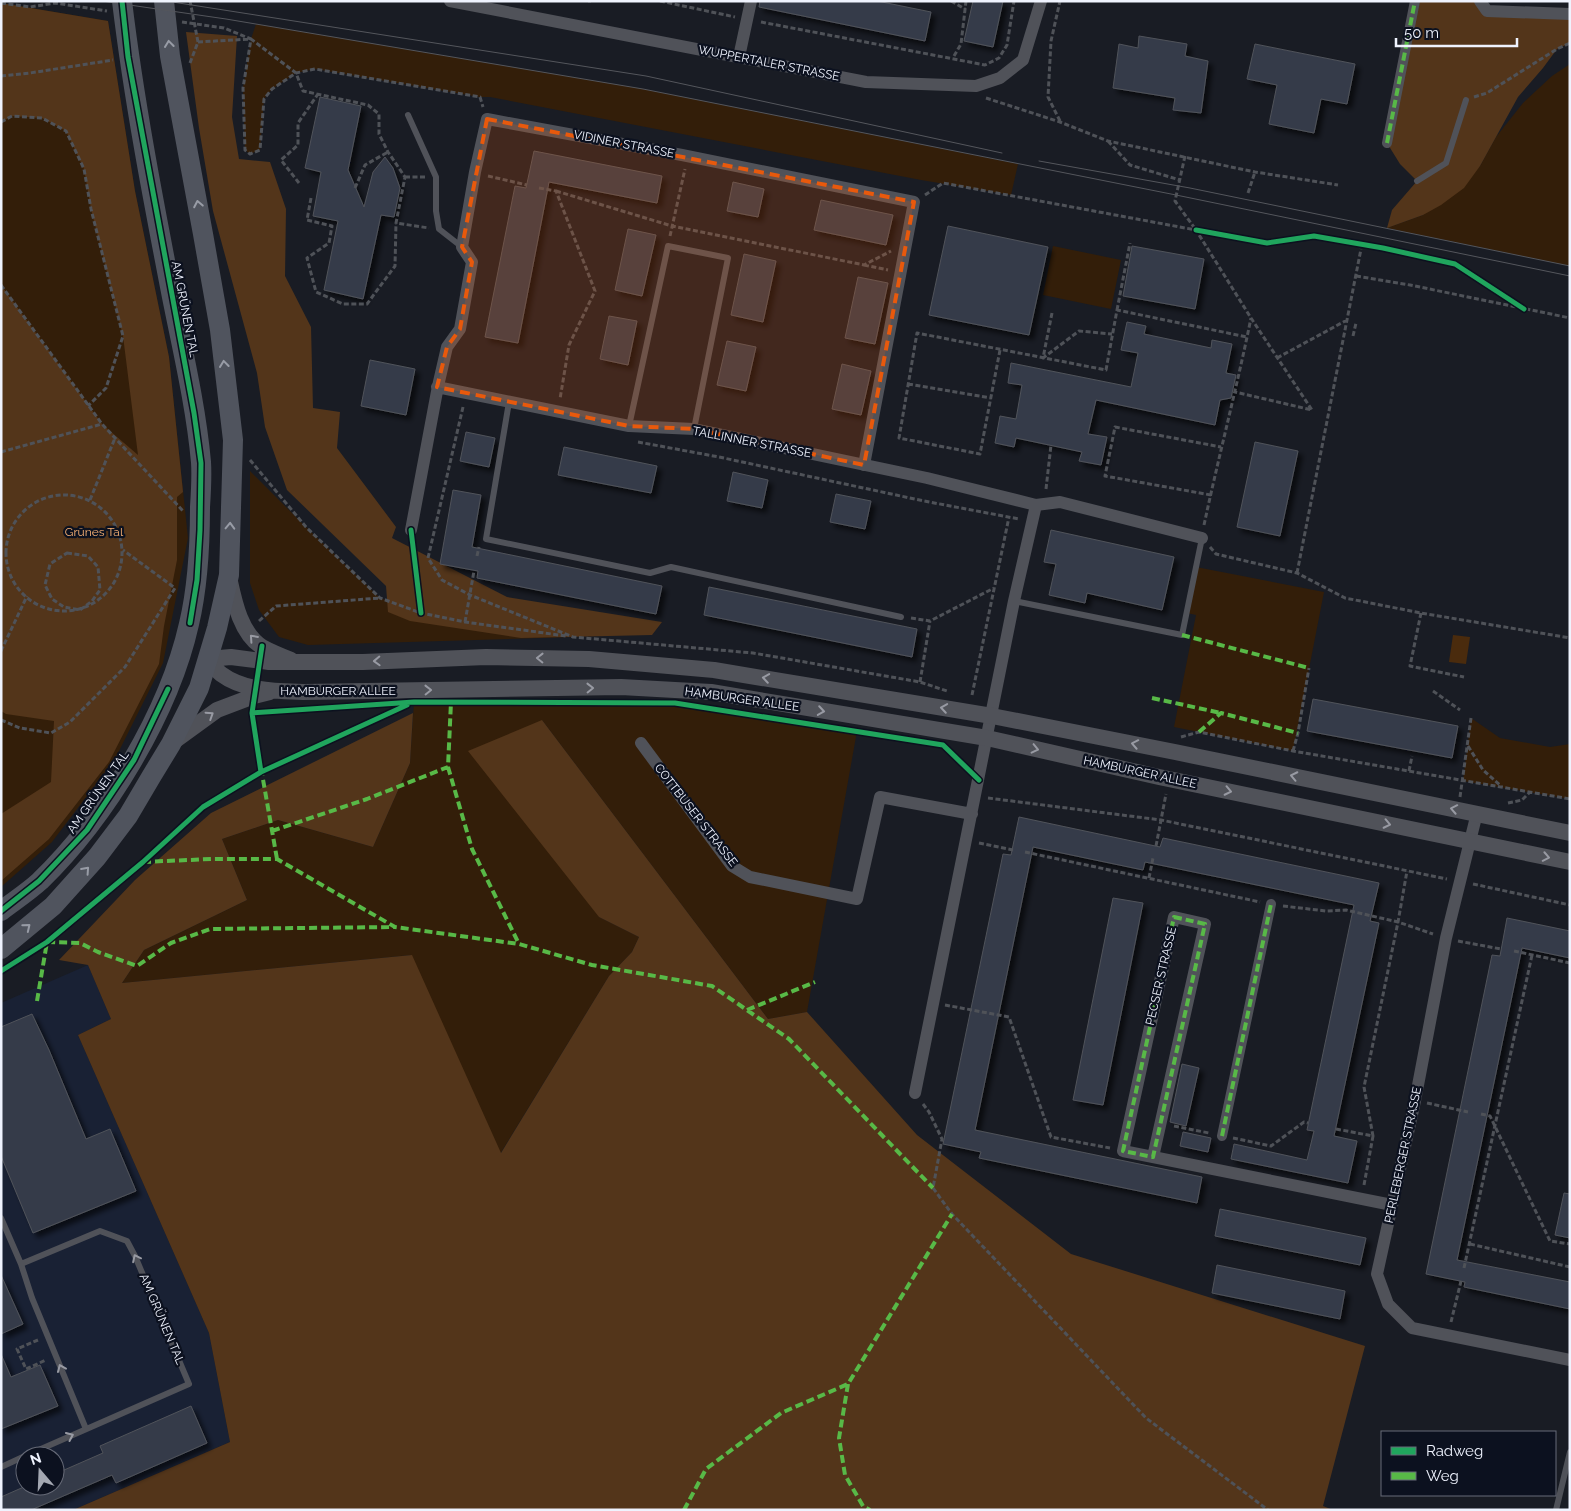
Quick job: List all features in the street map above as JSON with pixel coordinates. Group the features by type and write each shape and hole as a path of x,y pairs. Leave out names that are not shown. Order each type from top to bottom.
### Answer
{"main road":[{"name":"AM GRÜNEN TAL","path":"1,911 39,881 87,830 134,760 168,689 190,623 197,580 201,463 194,412 128,57 122,1"},
{"path":"1,949 53,906 97,857 128,816 171,744 199,688 217,628 228,575 233,440 220,330 170,56 164,1"},
{"path":"190,623 198,645 208,659"},
{"path":"168,689 188,672 208,659"}],"street":[{"name":"WUPPERTALER STRASSE","path":"450,1 866,82 976,86 1000,78 1023,60 1040,1"},
{"path":"739,57 751,1"},
{"path":"1387,143 1415,1"},
{"path":"1480,1 1487,11 1570,14"},
{"name":"VIDINER STRASSE","path":"462,247 475,172 487,119 688,156 914,202"},
{"path":"864,465 914,202"},
{"path":"411,530 437,388 447,347 460,329 471,272 472,262 462,247"},
{"name":"TALLINNER STRASSE","path":"437,388 629,426 694,429 1040,504 1060,502 1202,538"},
{"path":"915,1093 1014,601 1032,521 1040,504"},
{"path":"228,575 243,624 250,636 262,646 295,662"},
{"name":"HAMBURGER ALLEE","path":"208,659 231,657 269,662 363,662 486,657 589,659 714,670 992,716 1570,833"},
{"name":"HAMBURGER ALLEE","path":"208,659 220,673 238,684 274,691 621,687 711,692 987,738 1159,777 1570,862"},
{"path":"171,744 217,710 254,696 274,691"},
{"name":"COTTBUSER STRASSE","path":"641,743 732,866 750,877 857,899 880,797 972,814"},
{"name":"PERLEBERGER STRASSE","path":"1477,813 1446,938 1415,1100 1376,1274 1388,1304 1412,1328 1570,1360"},
{"path":"1222,1136 1271,904"},
{"name":"PECSER STRASSE","path":"1122,1151 1174,917 1205,924 1153,1157"},
{"path":"1122,1151 1392,1205"}],"lane":[{"path":"1418,181 1446,163 1466,100"},
{"path":"408,115 436,177 436,211 439,229 462,247"},
{"path":"629,426 668,246 728,258 694,429"},
{"path":"510,402 486,539 650,573 671,567 901,617"},
{"path":"1014,601 1182,635 1202,538"},
{"path":"1,1218 86,1430"},
{"name":"AM GRÜNEN TAL","path":"21,1264 100,1231 127,1241 189,1384 48,1446"},
{"path":"1556,1510 1570,1452"},
{"name":"AM GRÜNEN TAL","path":"1,1466 15,1460"}],"path":[{"path":"190,1 198,42 250,39"},
{"path":"660,1 984,65 999,58 1007,45 1014,1"},
{"path":"951,1 965,9"},
{"path":"954,56 961,44 966,1"},
{"path":"1060,1 1051,41 1048,98 1060,122"},
{"path":"1,3 30,8 54,3"},
{"path":"224,28 250,39 296,73 303,91 368,105 379,114 379,134 388,152 405,177 396,223 395,266 367,304 343,304 316,292 307,258 329,243 332,226 307,220 312,198"},
{"path":"250,39 243,88 244,150 250,154 260,150 264,99 272,89 296,73 315,69 480,97"},
{"path":"1466,100 1487,93 1557,49 1570,43"},
{"path":"1,76 128,57"},
{"path":"299,184 281,160 298,145 298,123 318,94"},
{"path":"978,96 1060,122 1108,141 1256,172 1338,185"},
{"path":"1,122 12,116 42,118 66,131 84,168 91,209 123,336 106,388 88,406"},
{"path":"1108,141 1130,165 1180,180"},
{"path":"355,188 365,165 388,152"},
{"path":"668,246 688,156"},
{"path":"1185,156 1175,201 1196,230 1312,410 1235,392"},
{"path":"475,172 526,185"},
{"path":"1248,193 1256,172"},
{"path":"405,177 436,177"},
{"path":"914,202 944,182 1205,231"},
{"path":"539,188 556,191 672,226 902,272"},
{"path":"556,191 596,291 569,345 558,412"},
{"path":"396,223 439,229"},
{"path":"864,265 907,243"},
{"path":"1000,350 980,454 899,438 917,333 1106,370 1130,243"},
{"path":"1297,572 1362,246"},
{"path":"1356,276 1570,318"},
{"path":"1,285 102,424 200,530"},
{"path":"1509,299 1524,309"},
{"path":"1116,310 1247,337"},
{"path":"1043,358 1052,313"},
{"path":"1251,318 1202,538 1216,554 1297,572 1345,598 1570,638"},
{"path":"1277,358 1347,320"},
{"path":"1353,336 1356,323"},
{"path":"1043,358 1079,331 1112,334"},
{"path":"908,384 991,398"},
{"path":"471,409 462,407 428,558 442,580 470,595 573,637"},
{"path":"1,452 102,424"},
{"path":"1211,495 1106,476 1115,427 1221,447"},
{"path":"90,500 115,438"},
{"path":"233,440 306,528 380,598 421,613 465,622 573,637 753,653 920,682 949,692"},
{"path":"637,442 719,457 924,501 1032,521"},
{"path":"1040,504 1051,445"},
{"path":"1,720 20,728 51,733 70,722 125,667 175,588 124,550 112,518 90,500 65,494 46,497 19,515 6,543 9,575 35,606 64,613 93,606 115,584 124,550"},
{"path":"972,695 1009,517"},
{"path":"67,553 88,556 98,567 100,590 92,601 80,610 64,607 52,599 46,585 50,564 67,553"},
{"path":"465,622 474,571"},
{"path":"901,617 930,622 994,588"},
{"path":"1,652 27,596"},
{"path":"262,646 268,632 258,620 276,606 380,598"},
{"path":"1421,613 1410,666 1464,677"},
{"path":"920,682 930,622"},
{"path":"1293,751 1298,733 1309,668"},
{"path":"1434,691 1460,710"},
{"path":"1461,792 1471,718"},
{"path":"1178,737 1199,732 1293,751 1570,799"},
{"path":"1468,745 1483,770 1503,788"},
{"path":"1409,771 1412,756"},
{"path":"1500,802 1510,803 1522,800 1530,792"},
{"path":"1156,846 1166,794"},
{"path":"975,797 1161,820 1570,905"},
{"path":"966,840 1013,850"},
{"path":"1025,852 1271,904 1326,911 1346,910 1398,922 1446,938 1502,949"},
{"path":"1149,878 1153,858"},
{"path":"1362,1199 1373,1136 1364,1087 1407,871"},
{"path":"1514,951 1570,963"},
{"path":"1464,1268 1532,955"},
{"path":"933,1003 1008,1017 1051,1137 1122,1151"},
{"path":"915,1093 929,1112 942,1139 933,1188 952,1214 1146,1418 1268,1510"},
{"path":"1415,1100 1468,1112"},
{"path":"1481,1114 1490,1116 1550,1241 1570,1244"},
{"path":"1336,1129 1373,1136"},
{"path":"1470,1244 1570,1267"},
{"path":"1448,1335 1461,1282"},
{"path":"48,1336 17,1349 26,1369 56,1356"}],"highlighted area":[{"path":"487,119 914,202 864,465 694,429 629,426 437,387 447,347 460,329 472,262 462,247"}],"shaded area":[{"path":"1453,635 1470,637 1466,664 1449,662"},
{"path":"88,965 111,1019 78,1035 209,1333 230,1442 73,1510 1,1510 1,1003"}],"green space":[{"path":"1415,1 1480,1 1487,11 1570,14 1570,43 1557,49 1518,97 1480,166 1464,188 1441,205 1423,215 1387,228 1392,210 1417,181 1400,164 1387,143"},
{"name":"Grünes Tal","path":"1,3 108,21 135,191 169,357 188,538 163,663 115,759 52,842 1,887"},
{"name":"Grünes Tal","path":"1,3 108,21 135,191 169,357 183,492 177,497 177,560 164,626 159,664 109,762 49,839 1,881 1,814 51,782 54,721 6,714 1,711 1,285 102,424 138,455 123,336 91,209 84,169 66,131 42,118 12,116 1,122"},
{"path":"256,24 643,89 1018,164 1011,195 921,180 490,97 480,97 315,69 296,73 272,89 264,99 260,150 250,154 245,150 243,88 251,39"},
{"path":"186,32 237,36 232,117 239,159 270,162 286,209 285,276 311,327 313,408 340,412 337,448 396,527 392,538 507,597 662,622 652,635 521,638 410,621 388,612 386,586 287,490 265,427 257,373 213,211"},
{"path":"1570,64 1570,266 1387,228 1423,215 1480,166 1496,137 1523,103 1552,76"},
{"path":"1053,246 1121,260 1111,309 1043,295"},
{"path":"250,471 380,598 421,613 573,637 308,645 279,637 259,610 250,583"},
{"path":"1196,567 1324,592 1293,751 1174,727 1196,615 1187,613"},
{"path":"414,702 675,703 857,731 807,1012 768,1019 542,720 599,917 639,937 632,952 609,976 500,1154 411,955 122,983 144,950 247,900 222,839 278,820 373,847 410,763"},
{"path":"413,713 410,763 373,847 278,820 222,839 247,900 144,950 122,983 412,955 501,1153 609,976 632,952 639,937 599,917 468,751 542,720 768,1019 807,1012 917,1135 1071,1254 1365,1346 1323,1506 1333,1510 73,1510 230,1442 209,1333 78,1035 111,1019 88,965 59,960 135,880 211,813"},
{"path":"1471,718 1500,738 1550,747 1570,744 1570,799 1463,781"}],"building":[{"path":"760,1 877,1 931,12 925,41 759,7"},
{"path":"973,1 1003,1 993,47 964,41"},
{"path":"1139,36 1187,44 1185,56 1208,61 1201,113 1173,110 1175,98 1113,88 1119,44 1138,48"},
{"path":"1255,44 1355,64 1347,104 1321,99 1314,133 1269,124 1277,85 1247,79"},
{"path":"320,97 361,106 348,170 364,207 373,172 385,157 393,168 400,188 394,217 381,215 363,299 324,290 338,221 313,216 321,172 305,168"},
{"path":"534,151 662,176 657,203 549,182 518,343 485,337 515,186 526,188"},
{"path":"733,182 764,189 758,217 727,211"},
{"path":"821,200 893,215 886,245 814,230"},
{"path":"948,226 1048,247 1029,335 929,315"},
{"path":"628,229 656,235 642,296 615,290"},
{"path":"1132,246 1204,259 1195,309 1123,296"},
{"path":"744,254 776,261 763,322 731,315"},
{"path":"858,277 888,283 875,344 845,338"},
{"path":"609,316 637,321 628,365 600,359"},
{"path":"1127,322 1146,326 1144,334 1211,348 1212,340 1232,344 1226,373 1236,375 1231,398 1220,400 1215,425 1096,400 1088,434 1107,437 1101,465 1079,461 1082,452 1016,438 1014,447 995,443 1000,416 1016,419 1022,385 1008,383 1011,363 1131,387 1138,353 1121,350"},
{"path":"727,341 756,347 746,391 717,385"},
{"path":"370,360 415,369 406,415 361,406"},
{"path":"842,364 871,371 861,415 832,409"},
{"path":"466,432 495,438 489,467 460,461"},
{"path":"1255,442 1298,451 1280,536 1237,527"},
{"path":"564,447 657,466 651,493 558,475"},
{"path":"733,472 768,480 762,508 727,501"},
{"path":"453,490 481,495 472,547 662,586 656,614 477,578 478,571 440,564"},
{"path":"836,494 871,501 865,529 830,522"},
{"path":"1051,530 1174,557 1162,610 1087,593 1085,603 1049,595 1056,564 1044,562"},
{"path":"709,587 917,629 912,657 704,615"},
{"path":"1313,699 1458,726 1452,758 1307,731"},
{"path":"1019,817 1160,847 1163,838 1379,883 1370,921 1379,923 1334,1136 1357,1141 1348,1183 1231,1159 1234,1144 1307,1160 1314,1131 1307,1130 1354,905 1145,862 1143,870 1033,847 975,1130 1202,1177 1197,1203 979,1158 981,1152 943,1144 1003,854 1011,855"},
{"path":"1113,898 1143,903 1103,1105 1073,1100"},
{"path":"1507,918 1570,931 1570,958 1522,948 1457,1260 1570,1282 1570,1309 1464,1287 1465,1282 1426,1274 1492,955 1500,956"},
{"path":"32,1014 86,1139 110,1129 136,1191 33,1233 1,1156 1,1027"},
{"path":"1182,1064 1199,1068 1186,1126 1170,1122"},
{"path":"1183,1132 1211,1138 1208,1152 1180,1146"},
{"path":"1564,1193 1570,1194 1570,1238 1555,1235"},
{"path":"1220,1209 1366,1238 1360,1265 1215,1236"},
{"path":"1217,1265 1345,1291 1340,1319 1212,1293"},
{"path":"1,1275 23,1324 1,1334"},
{"path":"1,1354 11,1377 40,1365 58,1406 1,1429"},
{"path":"191,1406 207,1443 116,1483 112,1475 65,1495 65,1470 103,1453 100,1446"},
{"path":"15,1491 15,1496 63,1496 31,1510 1,1510 1,1497"}],"tram line":[{"path":"102,1 226,19 643,89 1570,276"},
{"path":"166,1 646,76 1002,153"},
{"path":"1039,161 1190,188 1570,266"}],"marked path":[{"path":"1387,143 1415,1"},
{"path":"1182,635 1309,668"},
{"path":"1152,698 1221,713"},
{"path":"272,831 367,799 448,767 451,702"},
{"path":"1199,732 1221,713 1298,733"},
{"path":"448,767 472,849 519,944"},
{"path":"261,768 277,859"},
{"path":"143,862 277,859 395,927 519,944 592,965 712,986 789,1039 933,1188"},
{"path":"1222,1136 1271,904"},
{"path":"1174,917 1205,924 1153,1157 1123,1151 1174,917"},
{"path":"37,1001 47,942 80,943 98,952 137,966 171,943 210,929 395,927"},
{"path":"747,1010 815,982"},
{"path":"684,1510 706,1469 781,1413 848,1384 952,1214"},
{"path":"848,1384 839,1438 845,1475 863,1506 870,1510"}],"cycle path":[{"path":"122,1 128,57 194,413 201,463 197,580 190,623"},
{"path":"1196,230 1267,243 1314,236 1383,248 1455,264 1524,309"},
{"path":"411,530 421,613"},
{"path":"261,772 252,713 262,646"},
{"path":"1,911 39,881 87,830 134,760 168,689"},
{"path":"252,713 414,702 675,703 943,745 979,780"},
{"path":"1,971 47,942 143,862 203,807 261,772 407,705"}]}
